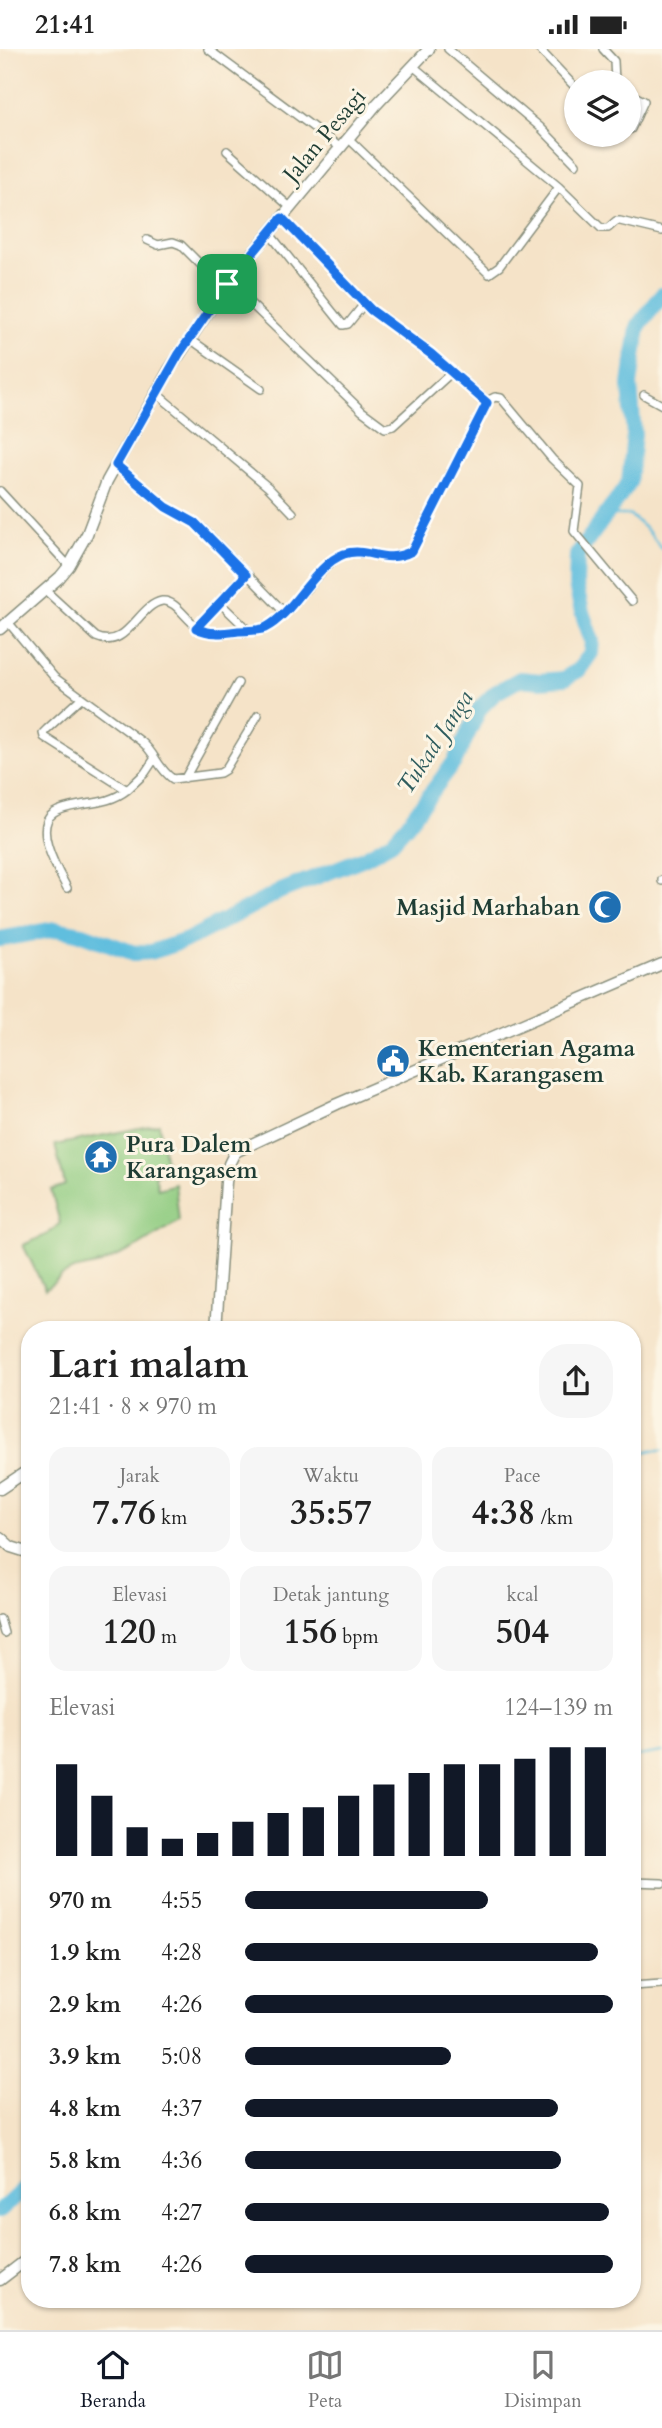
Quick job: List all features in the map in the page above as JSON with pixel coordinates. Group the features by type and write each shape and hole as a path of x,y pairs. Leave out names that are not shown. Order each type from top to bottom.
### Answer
{"street":[{"path":"208,49 345,144 489,274 499,267 559,187"},
{"name":"Jalan Pesagi","path":"4,625 69,566 87,534 101,493 156,393 227,284 376,105 429,49"},
{"path":"449,49 540,127 576,164"},
{"path":"539,49 564,75"},
{"path":"603,49 614,61 614,70"},
{"path":"413,66 559,187 601,228 608,229 616,221 662,231"},
{"path":"227,151 290,207"},
{"path":"282,218 364,304 431,354 487,401"},
{"path":"268,233 341,323 348,325 364,304"},
{"path":"147,240 158,244 177,243 285,334 362,411 384,428 393,426 452,373"},
{"path":"190,339 261,389"},
{"path":"156,393 268,487 293,513"},
{"path":"644,395 662,405"},
{"path":"44,590 102,640 111,640 123,633 155,604 164,601 173,604 196,628 212,633 267,627 327,566 343,555 357,553 394,557 412,551 487,401 495,397 501,398 552,459 578,482 581,492 574,527 632,601"},
{"path":"116,465 166,507 195,523 284,612"},
{"path":"0,491 69,566"},
{"path":"196,628 246,575"},
{"path":"219,602 249,631"},
{"path":"4,625 38,661 81,698 142,742 170,778 186,778 225,770 258,715"},
{"path":"186,778 237,683"},
{"path":"81,698 43,733 44,737 127,790"},
{"path":"67,888 48,847 45,825 48,819 52,814 109,800 127,790 145,773 155,758"},
{"path":"217,1321 226,1182 229,1164 235,1152 337,1104 662,964"},
{"path":"0,1489 21,1475"},
{"path":"0,1537 11,1547 21,1550"},
{"path":"0,1619 4,1633"},
{"path":"641,1882 662,1883"},
{"path":"641,1985 662,1984"},
{"path":"0,2280 21,2264"}],"green space":[{"path":"159,1124 167,1168 155,1176 158,1189 175,1184 179,1221 133,1249 101,1264 63,1275 45,1290 23,1245 48,1234 60,1223 51,1190 65,1185 55,1145"}],"waterway":[{"name":"Tukad Janga","path":"0,939 56,929 83,934 134,953 151,952 187,940 281,891 364,858 392,842 407,825 455,761 480,708 495,693 520,679 563,679 579,670 591,653 592,641 576,585 577,555 629,483 634,435 630,385 638,327 662,295"},
{"path":"605,515 630,515 662,549"},
{"path":"641,1453 662,1450"},
{"path":"641,1756 662,1752"},
{"path":"0,2211 21,2191"}],"place":[{"name":"Masjid Marhaban","path":"605,907"},
{"name":"Kementerian Agama Kab. Karangasem","path":"393,1061"},
{"name":"Pura Dalem Karangasem","path":"101,1157"}],"route":[{"path":"282,218 371,310 431,354 487,403 412,551 402,556 385,558 363,553 343,555 327,566 267,627 212,633 196,628 246,575 203,529 166,507 116,465 169,370 227,284 282,218"}]}
